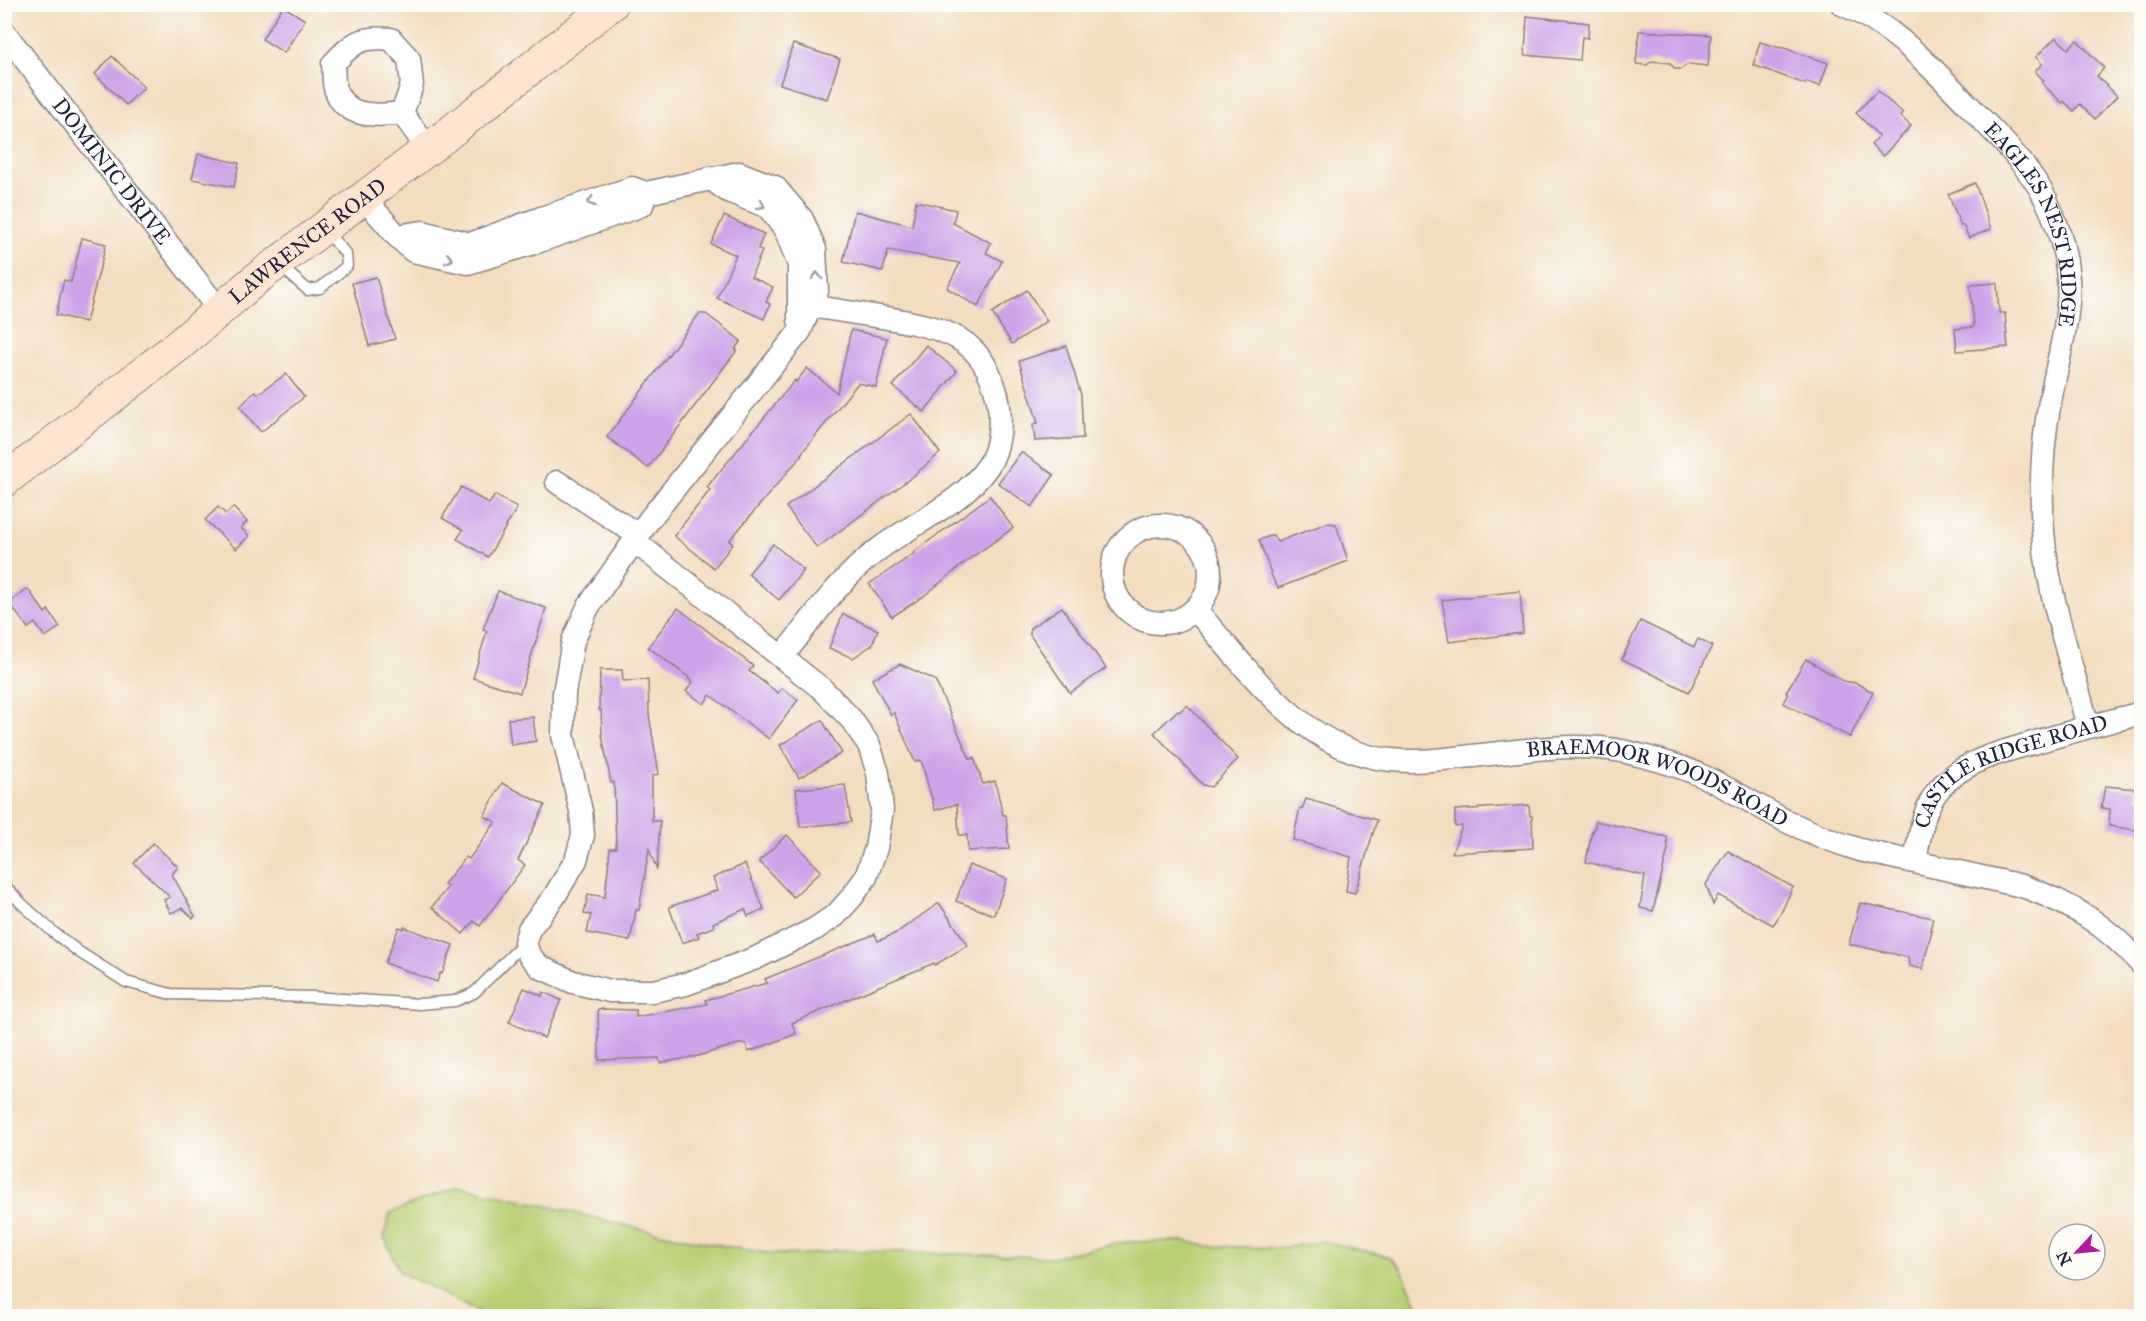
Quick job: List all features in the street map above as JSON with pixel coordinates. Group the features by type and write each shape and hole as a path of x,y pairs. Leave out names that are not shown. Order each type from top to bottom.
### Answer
{"street":[{"name":"LAWRENCE ROAD","path":"4,481 179,345 277,264 612,4"},
{"name":"EAGLES NEST RIDGE","path":"1842,4 1878,23 1921,57 2003,141 2039,188 2052,213 2061,243 2068,302 2044,440 2042,513 2045,548 2053,591 2088,727"},
{"name":"DOMINIC DRIVE","path":"4,32 219,310"},
{"path":"402,114 428,149"},
{"path":"364,198 413,251 468,263 534,243 642,205 646,193 739,173 775,187 802,219 815,249 817,291 800,332 636,538 588,607 573,642 564,693 563,735 581,811 583,835 576,860 554,897 529,929 525,942 529,956 540,967 573,982 610,991 653,991 686,984 756,958 815,929 836,915 866,877 876,848 882,810 878,773 868,745 851,719 822,688 636,538 557,482"},
{"path":"710,178 728,190 768,207 786,231 799,265 800,332"},
{"path":"782,657 830,596 855,569 970,487 988,466 996,448 999,426 999,409 994,384 983,363 970,347 955,335 934,327 810,306"},
{"path":"1166,526 1177,528 1195,540 1202,549 1209,570 1206,592 1195,609 1185,617 1164,623 1144,620 1127,610 1116,594 1112,574 1116,555 1127,538 1144,528 1166,526"},
{"name":"BRAEMOOR WOODS ROAD","path":"1195,609 1274,697 1306,725 1342,748 1366,756 1415,761 1566,748 1605,748 1674,765 1699,774 1783,819 1835,842 1860,850 2022,886 2073,906 2098,923 2142,965"},
{"name":"CASTLE RIDGE ROAD","path":"1915,861 1925,814 1939,789 1961,769 1989,756 2142,713"}],"lane":[{"path":"277,264 308,290 320,288 347,266 346,254 324,228"},
{"path":"4,885 45,925 79,952 126,982 171,994 312,997 420,1004 455,1001 474,993 525,942"}],"green space":[{"path":"459,1186 665,1234 747,1250 783,1254 835,1250 1051,1257 1124,1242 1183,1241 1207,1246 1281,1248 1323,1241 1390,1257 1401,1268 1422,1316 486,1316 400,1272 384,1237 390,1213"}],"building":[{"path":"283,6 305,20 284,53 262,39"},
{"path":"1527,16 1589,23 1588,38 1582,37 1580,60 1525,55"},
{"path":"1639,31 1711,35 1708,66 1688,64 1681,69 1675,69 1670,63 1652,61 1647,65 1636,64"},
{"path":"2056,37 2068,49 2077,40 2104,68 2097,76 2117,96 2095,119 2080,104 2074,111 2064,101 2062,103 2042,83 2044,81 2035,71 2042,64 2036,57"},
{"path":"1760,42 1828,63 1820,86 1806,82 1805,84 1753,65"},
{"path":"793,44 840,59 827,99 780,84"},
{"path":"112,56 144,87 126,105 95,74"},
{"path":"1877,91 1903,113 1900,116 1911,126 1883,156 1871,145 1879,136 1856,113"},
{"path":"198,154 239,163 234,187 192,179"},
{"path":"1975,183 1991,229 1969,238 1963,225 1961,226 1948,194"},
{"path":"916,201 956,210 953,223 991,243 986,253 1002,261 978,307 947,288 960,263 888,250 883,271 843,262 855,211 912,226"},
{"path":"724,216 764,234 758,249 762,251 751,277 773,287 766,302 770,304 764,319 717,298 736,255 711,244"},
{"path":"82,238 106,244 86,322 56,315 64,280 71,282"},
{"path":"376,277 395,339 369,346 352,283"},
{"path":"1997,283 1999,313 2005,313 2008,347 1957,351 1955,329 1974,327 1970,285"},
{"path":"1027,290 1047,321 1012,344 992,313"},
{"path":"699,314 706,314 741,341 735,349 737,350 648,468 607,437"},
{"path":"851,330 887,338 876,387 858,383 802,455 729,541 733,544 714,568 674,536 710,490 707,487 807,368 837,393"},
{"path":"926,345 957,371 924,412 893,386"},
{"path":"1066,346 1081,395 1083,438 1035,441 1033,424 1038,423 1019,361"},
{"path":"286,374 304,397 261,432 240,407 255,391 258,394"},
{"path":"911,414 940,453 912,477 817,548 786,507"},
{"path":"1021,452 1054,475 1032,507 998,483"},
{"path":"461,487 489,504 495,495 517,508 488,557 457,539 463,530 442,518"},
{"path":"990,496 1013,528 968,560 924,596 892,617 869,584 915,553"},
{"path":"218,507 226,514 233,507 247,522 241,528 249,536 236,549 205,520"},
{"path":"1327,523 1336,524 1348,561 1278,588 1259,540 1273,535 1277,542"},
{"path":"773,544 804,570 779,600 748,574"},
{"path":"28,589 45,613 48,610 60,627 45,637 35,623 28,628 9,603"},
{"path":"498,591 546,608 520,693 473,678 487,631 483,629"},
{"path":"1520,591 1523,633 1449,642 1442,600"},
{"path":"1062,607 1106,668 1070,693 1030,635 1030,628"},
{"path":"678,608 753,666 749,671 778,693 782,688 798,700 769,739 710,695 704,704 686,691 693,682 689,679 691,679 648,647"},
{"path":"843,614 878,630 872,645 853,658 829,648"},
{"path":"1640,621 1694,647 1698,639 1712,646 1689,692 1622,659"},
{"path":"1806,659 1843,681 1856,683 1873,692 1850,737 1783,703 1788,693 1786,692"},
{"path":"900,664 935,680 970,759 974,758 983,784 995,781 1003,815 1006,815 1009,849 968,851 967,835 959,835 957,804 935,810 921,760 915,762 894,713 891,715 872,679"},
{"path":"600,670 622,670 623,681 648,680 649,715 659,774 652,776 652,821 660,821 657,870 649,849 639,910 636,910 630,941 587,933 591,915 584,914 588,894 605,897 610,848 616,848 614,782 611,783 602,735 601,710 599,710"},
{"path":"1187,705 1238,759 1211,787 1203,785 1154,733 1177,711 1179,712"},
{"path":"533,717 536,741 511,745 508,719"},
{"path":"822,720 842,753 799,778 780,745"},
{"path":"502,783 545,805 518,860 525,865 480,926 474,921 463,934 432,907 448,887 444,884 466,857 469,859 496,822 484,816"},
{"path":"845,785 851,822 800,827 796,789"},
{"path":"2105,786 2137,789 2136,798 2142,799 2142,831 2109,826 2110,809 2101,808"},
{"path":"1306,799 1377,820 1355,893 1346,891 1351,857 1293,840 1300,808 1302,809"},
{"path":"1529,805 1530,816 1532,816 1533,848 1452,853 1462,826 1455,827 1455,810"},
{"path":"1596,821 1667,837 1668,849 1653,911 1640,908 1645,876 1586,862"},
{"path":"787,835 821,871 793,897 759,861"},
{"path":"153,843 178,867 172,874 195,916 193,918 182,908 171,913 164,900 170,897 134,863"},
{"path":"1728,851 1793,887 1773,925 1718,895 1713,905 1706,884"},
{"path":"745,864 764,909 748,916 745,909 713,923 714,927 697,933 699,937 682,943 669,907 718,890 713,878"},
{"path":"969,865 1007,879 994,915 956,901"},
{"path":"939,903 968,945 935,965 934,963 792,1023 796,1034 748,1052 746,1044 738,1044 698,1056 660,1063 659,1058 599,1060 598,1009 636,1010 636,1017 707,1004 705,1000 767,983 765,979 875,934 878,941 896,933"},
{"path":"1860,903 1933,918 1922,969 1909,966 1908,957 1849,944"},
{"path":"399,927 453,945 437,982 385,963"},
{"path":"524,988 542,996 543,992 561,1000 544,1038 509,1022"}]}
